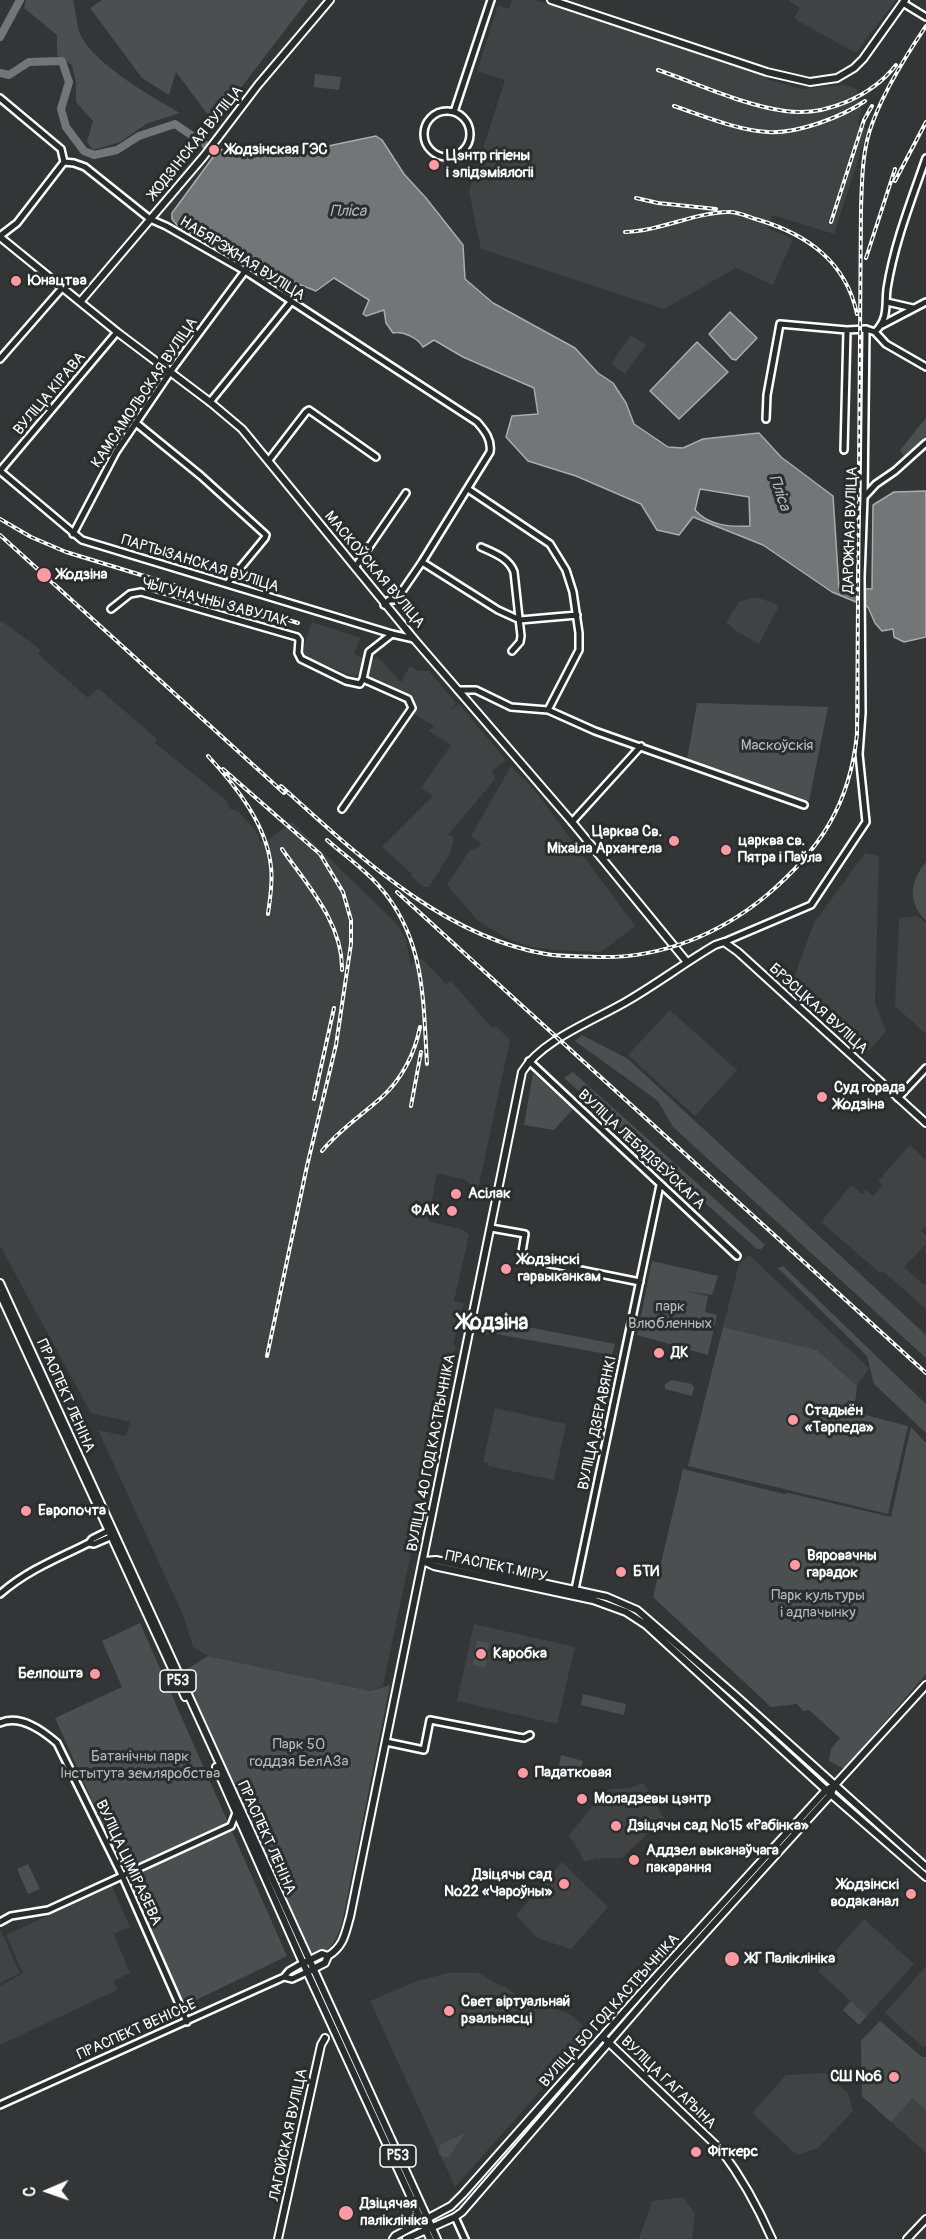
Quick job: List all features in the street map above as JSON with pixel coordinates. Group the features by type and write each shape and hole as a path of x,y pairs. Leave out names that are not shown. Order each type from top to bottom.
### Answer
{"main road":[{"name":"ЖОДЗІНСКАЯ ВУЛІЦА","path":"80,302 204,156 258,85 330,0"},
{"path":"551,0 767,72 810,82 837,78 854,68 904,2"},
{"name":"МАСКОЎСКАЯ ВУЛІЦА","path":"0,237 242,429 414,639 572,822 687,962"},
{"path":"529,1061 535,1054 558,1039 630,1000 687,962 724,942"},
{"name":"БРЭСЦКАЯ ВУЛІЦА","path":"724,942 738,952 926,1123"},
{"name":"ВУЛІЦА 40 ГОД КАСТРЫЧНІКА","path":"310,1970 326,1963 328,1956 340,1947 350,1917 522,1072 529,1061"},
{"name":"ПРАСПЕКТ ЛЕНІНА","path":"0,1283 245,1832 424,2220 437,2239"},
{"name":"ПРАСПЕКТ ЛЕНІНА","path":"0,1294 111,1533 304,1961"},
{"name":"ПРАСПЕКТ МІРУ","path":"423,1561 434,1566 460,1569 575,1593 635,1617 737,1702 926,1867"},
{"name":"ВУЛІЦА 50 ГОД КАСТРЫЧНІКА","path":"393,2239 451,2206 463,2194 603,2037 926,1685"},
{"name":"ПРАСПЕКТ МІРУ","path":"737,1702 828,1792 926,1877"},
{"name":"ВУЛІЦА 50 ГОД КАСТРЫЧНІКА","path":"406,2239 455,2217 471,2201 828,1792"},
{"path":"296,1967 300,1962 322,1954 328,1956"},
{"name":"ВУЛІЦА ГАГАРЫНА","path":"603,2037 721,2150 737,2170 772,2239"},
{"name":"ЛАГОЙСКАЯ ВУЛІЦА","path":"278,2239 321,2045 325,2038"},
{"path":"463,2194 471,2201"},
{"path":"907,2239 926,2219"},
{"name":"ПРАСПЕКТ ЛЕНІНА","path":"429,2229 430,2239"}],"street":[{"path":"454,112 491,0"},
{"path":"904,2 926,17"},
{"path":"0,98 61,149 64,162 17,223 0,237"},
{"path":"440,112 454,112 466,123 469,138 466,146 455,156 439,156 427,147 424,140 425,126 434,115 440,112"},
{"path":"882,325 887,314 887,291 897,245 926,158"},
{"name":"НАБЯРЭЖНАЯ ВУЛІЦА","path":"64,162 85,167 150,219 244,271 477,422 485,431 490,442 490,452 468,489"},
{"name":"КАМСАМОЛЬСКАЯ ВУЛІЦА","path":"73,534 116,452 244,271"},
{"path":"0,359 62,288"},
{"path":"210,402 291,302"},
{"path":"887,302 913,308"},
{"path":"875,332 882,325 926,302"},
{"path":"766,419 767,395 780,324 848,330 866,329 875,332 886,344 926,367"},
{"name":"ДАРОЖНАЯ ВУЛІЦА","path":"724,942 811,905 866,822 860,754 866,329"},
{"path":"844,450 848,330"},
{"name":"ВУЛІЦА КІРАВА","path":"0,471 117,332"},
{"path":"269,460 309,410 376,457"},
{"path":"136,423 201,476 266,535 227,584"},
{"path":"864,497 876,483 895,471 926,442"},
{"name":"ПАРТЫЗАНСКАЯ ВУЛІЦА","path":"0,471 73,534 99,546 414,639"},
{"path":"385,604 389,600 396,600 468,489 550,544 566,570 577,615 579,650 548,710"},
{"path":"356,566 406,493"},
{"path":"481,547 512,565 520,620 520,642 512,651"},
{"path":"422,562 498,610 520,620 577,615"},
{"name":"ЧЫГУНАЧНЫ ЗАВУЛАК","path":"111,609 130,594 141,592 297,637 300,644 298,653 301,659 346,681 360,684 363,679"},
{"path":"342,809 412,708 408,699 363,679 369,652 393,634"},
{"path":"458,690 476,690 511,707 548,710 595,731 804,805"},
{"path":"572,822 641,747"},
{"name":"ВУЛІЦА ЛЕБЯДЗЕЎСКАГА","path":"529,1061 737,1256"},
{"path":"898,1098 926,1068"},
{"name":"ВУЛІЦА ДЗЕРАВЯНКІ","path":"575,1593 623,1360 623,1344 640,1282 660,1185"},
{"path":"491,1228 525,1234 521,1258 640,1282"},
{"path":"615,1358 623,1360"},
{"path":"0,1594 28,1573 89,1543 94,1544 111,1533"},
{"name":"ВУЛІЦА ЦІМІРАЗЕВА","path":"0,1723 9,1719 22,1722 39,1729 57,1743 123,1877 187,2022"},
{"path":"386,1742 424,1749 430,1720 524,1738 530,1735"},
{"path":"0,1922 12,1916 48,1911 123,1877 231,1826 236,1811"},
{"path":"231,1826 245,1832"},
{"name":"ПРАСПЕКТ ВЕНІСЬЕ","path":"0,2105 284,1977 296,1967"},
{"name":"ПРАСПЕКТ ВЕНІСЬЕ","path":"284,1977 292,1979 310,1970"},
{"path":"455,2217 465,2239"}],"shaded area":[{"path":"512,0 535,0 751,71 769,80 803,89 842,85 853,87 857,90 862,111 857,123 868,129 834,234 773,215 768,228 793,239 773,285 736,268 664,309 481,249 469,191 505,80 477,71 498,5 509,9"},
{"path":"788,0 896,0 856,53 794,18 800,8"},
{"path":"631,335 646,345 625,374 611,364"},
{"path":"756,597 776,604 778,608 759,644 736,631 726,622 739,602"},
{"path":"0,620 41,650 38,654 88,698 98,688 157,739 155,743 227,801 230,809 238,811 256,831 260,842 268,840 292,822 398,925 406,940 411,965 414,961 422,959 446,984 451,981 492,1028 496,1026 510,1040 479,1185 472,1186 466,1180 437,1173 428,1221 464,1230 469,1235 454,1301 464,1303 453,1345 456,1346 431,1475 421,1473 418,1490 424,1491 383,1686 370,1691 208,1656 193,1647 183,1615 98,1430 126,1436 130,1422 91,1413 0,1246"},
{"path":"312,622 361,638 354,654 365,659 355,677 301,655"},
{"path":"378,657 401,682 410,666 419,671 429,671 456,703 449,711 459,704 506,760 492,771 495,779 448,835 454,838 450,854 429,887 424,887 411,876 412,874 382,847 433,796 421,788 451,745 429,731 434,726 413,713 415,705 413,700 364,678 370,662"},
{"path":"511,766 537,793 635,926 601,952 532,947 508,939 477,920 447,885 469,851 482,845 471,836"},
{"path":"865,853 879,856 875,1003 886,1031 869,1051 791,985 814,923"},
{"path":"918,916 926,923 926,1034 895,1006 899,918"},
{"path":"670,1010 737,1070 695,1116 628,1055"},
{"path":"910,1145 926,1160 926,1226 921,1230 926,1236 926,1244 904,1267 924,1285 926,1283 926,1309 883,1271 880,1273 821,1222 851,1185 862,1194 866,1190 873,1196 882,1185 878,1181"},
{"path":"749,1255 869,1368 857,1386 817,1350 723,1327 739,1264"},
{"path":"495,1408 566,1424 554,1480 488,1466 488,1463 483,1462"},
{"path":"474,1624 575,1647 557,1724 457,1701"},
{"name":"Дзіцячы сад №15 «Рабінка»","path":"641,1783 645,1785 664,1818 622,1858 599,1860 597,1858 585,1862 569,1835 604,1792 609,1789 631,1788"},
{"name":"Дзіцячы сад №22 «Чароўны»","path":"562,1862 608,1907 571,1949 537,1938 516,1915"},
{"path":"112,1886 130,1927 114,1934 130,1973 113,1981 117,1990 0,2045 0,1986 23,1973 6,1935"},
{"path":"864,1919 914,1964 867,2016 818,1971"},
{"path":"0,1929 20,1973 0,1983"},
{"path":"926,1966 926,2046 923,2047 885,2013"},
{"path":"448,1973 479,1973 502,1987 504,1986 523,2000 568,2013 592,2033 455,2187 370,2001 417,1981"},
{"name":"СШ №6","path":"880,2021 922,2057 926,2057 926,2153 862,2096 861,2041"},
{"path":"826,2073 848,2093 853,2111 818,2148 797,2155 752,2113 786,2075"},
{"path":"683,2197 695,2214 692,2239 639,2239 652,2201"}],"green space":[{"path":"26,0 73,0 79,32 99,58 126,80 180,113 148,123 120,142 93,150 87,142 93,121 76,102 76,83 72,65 57,55 57,35 24,8"},
{"path":"102,0 308,0 214,123 176,72 169,95 142,78 90,8"},
{"path":"315,74 341,77 339,90 314,87"},
{"path":"926,418 926,440 905,457 900,450"},
{"name":"Маскоўскія","path":"697,703 828,707 809,801 687,759"},
{"path":"926,862 926,920 916,907 913,892 917,876"},
{"path":"582,1035 628,1059 926,1335 926,1358 673,1127 658,1101 575,1041"},
{"path":"573,1072 765,1245 757,1249 564,1078"},
{"path":"533,1073 573,1109 554,1130 524,1125"},
{"name":"парк Влюбленных","path":"652,1261 718,1276 712,1295 684,1291 708,1296 705,1312 717,1315 708,1355 637,1335"},
{"path":"783,1266 926,1404 926,1433 874,1384 867,1356 778,1268"},
{"path":"487,1319 615,1344 612,1355 496,1334 484,1335 482,1325"},
{"name":"Стадыён «Тарпеда»","path":"723,1327 817,1350 857,1386 854,1412 908,1426 888,1514 688,1466"},
{"path":"672,1380 692,1384 694,1388 692,1396 665,1389 665,1384"},
{"name":"Парк культуры і адпачынку","path":"911,1427 926,1443 926,1674 844,1769 829,1761 831,1749 840,1738 809,1710 803,1711 797,1704 771,1707 653,1597 683,1469 891,1517"},
{"name":"Батанічны парк Інстытута земляробства","path":"140,1623 287,1956 184,2006 55,1718 122,1687 102,1641"},
{"name":"Каробка","path":"477,1641 489,1643 485,1668 473,1665"},
{"name":"Парк 50 годдзя БелАЗа","path":"208,1656 370,1691 390,1685 342,1923 338,1935 323,1953 311,1956 179,1674"},
{"path":"583,1694 626,1704 624,1715 581,1705"},
{"path":"561,1755 583,1761 580,1771 559,1766"},
{"path":"28,1864 40,1889 28,1894 17,1869"},
{"path":"851,2001 867,2016 859,2025 843,2010"},
{"name":"СШ №6","path":"880,2021 922,2057 926,2057 926,2110 912,2098 891,2122 862,2096 861,2041"},
{"path":"465,2133 449,2157 439,2154 440,2145"}],"water":[{"name":"Пліса","path":"376,136 382,140 404,174 463,245 465,279 493,303 575,348 598,373 613,383 626,403 634,424 668,447 683,448 703,439 759,433 781,457 833,496 839,588 872,589 873,505 894,492 926,491 926,637 904,642 894,637 893,629 882,631 875,623 868,607 832,592 763,545 693,517 679,535 657,530 641,504 576,476 528,461 506,437 512,416 538,414 534,388 463,357 434,340 423,347 410,336 393,333 386,323 384,310 366,316 363,314 369,300 334,278 316,291 225,253 177,225 172,219 172,213 219,149 239,156 318,152 328,146","holes":["700,489 749,497 750,526 728,526 713,522 695,510"]},
{"path":"730,312 757,338 736,360 732,359 709,334"},
{"path":"697,342 728,372 679,419 650,391"}],"waterway":[{"name":"Пліса","path":"0,37 20,0"},
{"name":"Пліса","path":"0,73 9,75 29,62 62,61 69,82 61,109 66,127 84,151 94,155 117,150 139,136 175,124 223,157"}],"railway":[{"path":"281,786 371,864 436,911 471,930 508,944 546,954 624,956 668,948 689,941 710,932 749,909 786,878 802,861 817,843 839,804 853,759 857,734 861,208 865,151 869,133 886,91 926,26"},
{"path":"658,70 753,104 800,112 831,107 861,95 886,76 896,65"},
{"path":"674,106 720,122 756,131 780,132 819,123 865,101"},
{"path":"831,222 864,120 872,106"},
{"path":"895,181 926,122"},
{"path":"866,258 895,169"},
{"path":"636,198 658,203 716,209"},
{"path":"625,232 651,229 702,215 728,212 777,226 809,243 834,265 852,296 857,314"},
{"path":"0,519 31,537 66,552 298,623"},
{"path":"0,535 284,793"},
{"path":"208,756 239,793 257,821 263,836 272,873 268,914"},
{"path":"223,769 320,854 343,892 351,920 351,944 336,1045 307,1166 267,1356"},
{"path":"327,840 379,886 405,926 419,970 427,1064"},
{"path":"282,849 322,905 330,921 337,936 342,970"},
{"path":"397,892 926,1373"},
{"path":"314,1099 334,1008"},
{"path":"322,1151 396,1082 411,1056 420,1027"},
{"path":"411,1106 421,1052"}],"place":[{"name":"Жодзінская ГЭС","path":"214,150"},
{"name":"Цэнтр гігіены і эпідэміялогіі","path":"434,165"},
{"name":"Юнацтва","path":"16,281"},
{"name":"Жодзіна","path":"44,575"},
{"name":"Царква Св. Міхаіла Архангела","path":"674,841"},
{"name":"царква св. Пятра і Паўла","path":"726,850"},
{"name":"Суд горада Жодзіна","path":"822,1097"},
{"name":"Асілак","path":"456,1194"},
{"name":"ФАК","path":"452,1211"},
{"name":"Жодзінскі гарвыканкам","path":"506,1269"},
{"name":"ДК","path":"659,1353"},
{"name":"Стадыён «Тарпеда»","path":"793,1420"},
{"name":"Европочта","path":"26,1511"},
{"name":"Вяровачны гарадок","path":"795,1565"},
{"name":"БТИ","path":"621,1572"},
{"name":"Каробка","path":"481,1654"},
{"name":"Белпошта","path":"95,1674"},
{"name":"Падатковая","path":"523,1773"},
{"name":"Моладзевы цэнтр","path":"582,1799"},
{"name":"Дзіцячы сад №15 «Рабінка»","path":"616,1826"},
{"name":"Аддзел выканаўчага пакарання","path":"634,1860"},
{"name":"Дзіцячы сад №22 «Чароўны»","path":"564,1884"},
{"name":"Жодзінскі водаканал","path":"911,1894"},
{"name":"ЖГ Паліклініка","path":"732,1959"},
{"name":"Свет віртуальнай рэальнасці","path":"449,2011"},
{"name":"СШ №6","path":"894,2077"},
{"name":"Фіткерс","path":"696,2152"},
{"name":"Дзіцячая паліклініка","path":"346,2213"}],"district":[{"name":"Жодзіна","path":"493,1324"}]}
